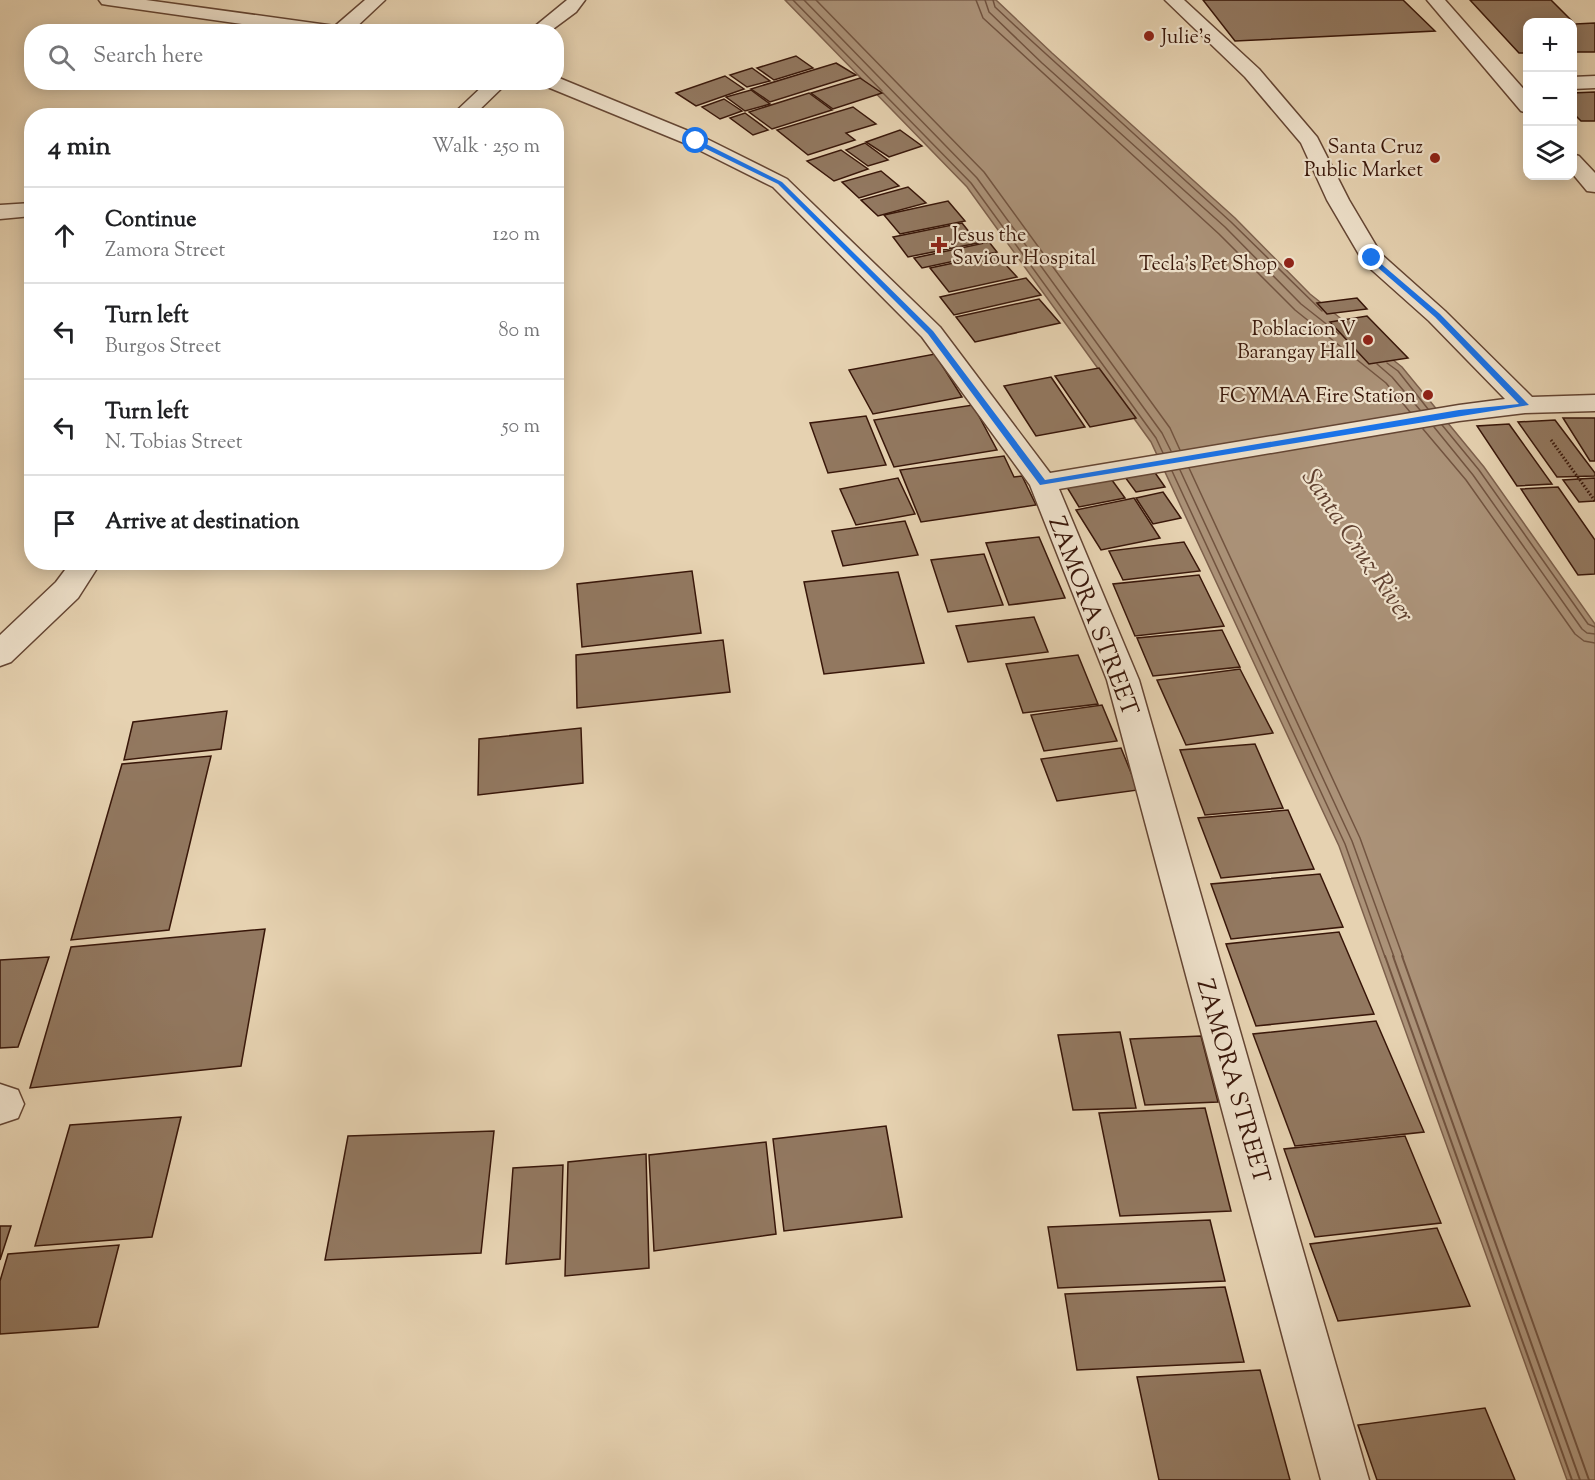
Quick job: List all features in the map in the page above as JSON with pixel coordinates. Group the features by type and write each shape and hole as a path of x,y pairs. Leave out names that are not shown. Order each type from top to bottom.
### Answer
{"street":[{"path":"108,0 288,24"},
{"path":"349,24 376,0"},
{"path":"548,24 570,9 576,0"},
{"path":"1174,0 1252,73 1310,141 1338,200 1372,258 1437,316 1526,405"},
{"path":"1436,0 1518,84"},
{"path":"1577,83 1595,82"},
{"name":"ZAMORA STREET","path":"564,87 696,141 780,183 931,332 1043,483 1123,680 1344,1480"},
{"path":"470,108 490,90"},
{"path":"1577,166 1595,186"},
{"path":"0,212 24,210"},
{"path":"1043,483 1112,469 1459,413 1526,405 1595,403"},
{"path":"0,654 67,590 81,570"}],"path":[{"path":"1526,405 1595,501"}],"water":[{"name":"Santa Cruz River","path":"785,0 996,0 1235,218 1310,294 1402,367 1484,467 1595,624 1595,1480 1567,1480 1339,846 1151,442 967,187"}],"building":[{"path":"1203,0 1403,0 1435,31 1235,41"},
{"path":"1470,0 1551,0 1569,18 1523,18 1523,53 1519,53"},
{"path":"1595,23 1595,52 1577,52 1577,24"},
{"path":"796,56 813,68 774,80 757,68"},
{"path":"836,63 856,75 770,102 751,89"},
{"path":"752,68 770,81 747,87 730,75"},
{"path":"725,76 744,89 696,106 676,93"},
{"path":"860,78 882,93 833,109 811,93"},
{"path":"751,90 770,104 745,111 726,97"},
{"path":"1595,92 1595,121 1581,121 1577,117 1577,93"},
{"path":"809,93 832,110 772,129 749,112"},
{"path":"724,99 742,111 720,119 702,107"},
{"path":"853,107 876,124 846,133 855,140 808,155 777,130"},
{"path":"745,113 768,130 753,135 730,118"},
{"path":"900,130 922,146 889,157 866,142"},
{"path":"865,143 888,160 868,166 846,150"},
{"path":"841,150 868,169 834,181 807,161"},
{"path":"881,171 899,186 859,198 842,182"},
{"path":"908,187 926,203 878,216 861,200"},
{"path":"948,201 965,221 900,234 884,215"},
{"path":"962,223 978,243 908,257 893,237"},
{"path":"989,242 997,252 922,268 914,258"},
{"path":"996,254 1017,277 949,292 930,268"},
{"path":"1026,278 1041,295 954,315 940,297"},
{"path":"1357,298 1367,309 1327,314 1317,303"},
{"path":"1039,299 1060,323 975,342 956,317"},
{"name":"Poblacion V Barangay Hall","path":"1367,316 1408,358 1369,364 1330,322"},
{"path":"935,354 962,397 873,414 849,370"},
{"path":"1099,368 1136,418 1090,427 1055,376"},
{"path":"1051,377 1085,427 1036,436 1004,386"},
{"path":"973,405 997,450 894,467 874,420"},
{"path":"866,416 886,465 828,473 810,423"},
{"path":"1563,418 1595,418 1595,461 1590,461"},
{"path":"1555,420 1595,476 1557,477 1518,422"},
{"path":"1509,424 1552,484 1517,486 1477,426"},
{"path":"1004,456 1014,477 1022,476 1036,505 921,522 900,470"},
{"path":"1151,467 1165,487 1136,492 1122,473"},
{"path":"1109,476 1125,498 1079,507 1065,484"},
{"path":"898,478 915,514 856,525 840,489"},
{"path":"1595,478 1595,501 1579,502 1563,480"},
{"path":"1558,487 1595,540 1595,574 1578,575 1521,489"},
{"path":"1163,492 1181,518 1153,524 1136,498"},
{"path":"1134,498 1160,538 1101,550 1076,510"},
{"path":"905,521 918,555 843,566 832,531"},
{"path":"1039,537 1065,598 1009,605 986,543"},
{"path":"1184,542 1200,571 1123,580 1109,551"},
{"path":"984,554 1003,605 948,612 931,560"},
{"path":"692,571 701,633 582,647 577,584"},
{"path":"898,572 924,663 824,674 804,582"},
{"path":"1199,575 1224,626 1135,636 1113,584"},
{"path":"1034,617 1048,652 968,662 956,626"},
{"path":"1222,630 1240,667 1153,676 1137,638"},
{"path":"723,640 730,692 577,708 576,655"},
{"path":"1078,655 1098,704 1023,713 1006,664"},
{"path":"1240,669 1273,733 1186,745 1157,680"},
{"path":"1102,705 1117,741 1044,751 1031,715"},
{"path":"227,711 221,749 124,760 133,722"},
{"path":"581,728 583,783 478,795 479,739"},
{"path":"1255,744 1283,808 1205,815 1180,750"},
{"path":"1121,748 1138,790 1057,801 1041,759"},
{"path":"211,756 169,930 71,940 122,764"},
{"path":"1288,810 1314,869 1221,878 1198,818"},
{"path":"1320,874 1343,927 1231,939 1211,884"},
{"path":"265,929 241,1066 30,1088 71,947"},
{"path":"1339,932 1374,1014 1256,1026 1226,944"},
{"path":"49,957 18,1047 0,1048 0,960"},
{"path":"1376,1021 1424,1132 1295,1146 1253,1034"},
{"path":"1120,1032 1136,1108 1073,1110 1058,1035"},
{"path":"1201,1036 1218,1102 1145,1105 1130,1039"},
{"path":"1205,1108 1231,1211 1120,1216 1099,1113"},
{"path":"181,1117 152,1237 35,1246 70,1125"},
{"path":"886,1126 902,1217 784,1231 773,1139"},
{"path":"494,1131 481,1253 325,1260 348,1136"},
{"path":"1405,1136 1441,1223 1315,1237 1284,1149"},
{"path":"766,1142 776,1234 654,1251 649,1155"},
{"path":"646,1154 649,1268 565,1276 568,1162"},
{"path":"563,1165 560,1259 506,1264 513,1168"},
{"path":"1210,1220 1225,1281 1058,1288 1048,1227"},
{"path":"0,1226 11,1226 0,1260"},
{"path":"1437,1228 1470,1306 1338,1321 1310,1244"},
{"path":"119,1245 98,1327 0,1334 0,1281 8,1254"},
{"path":"1225,1287 1244,1362 1077,1370 1065,1294"},
{"path":"1260,1370 1290,1480 1159,1480 1137,1377"},
{"path":"1485,1408 1515,1480 1377,1480 1358,1425"}],"place":[{"name":"Julie's","path":"1149,36"},
{"name":"Santa Cruz Public Market","path":"1435,158"},
{"name":"Jesus the Saviour Hospital","path":"939,245"},
{"name":"Tecla's Pet Shop","path":"1289,263"},
{"name":"Poblacion V Barangay Hall","path":"1368,340"},
{"name":"FCYMAA Fire Station","path":"1428,395"}],"route":[{"path":"696,141 780,183 931,332 1043,483 1112,469 1459,413 1526,405 1437,316 1372,258"}]}
